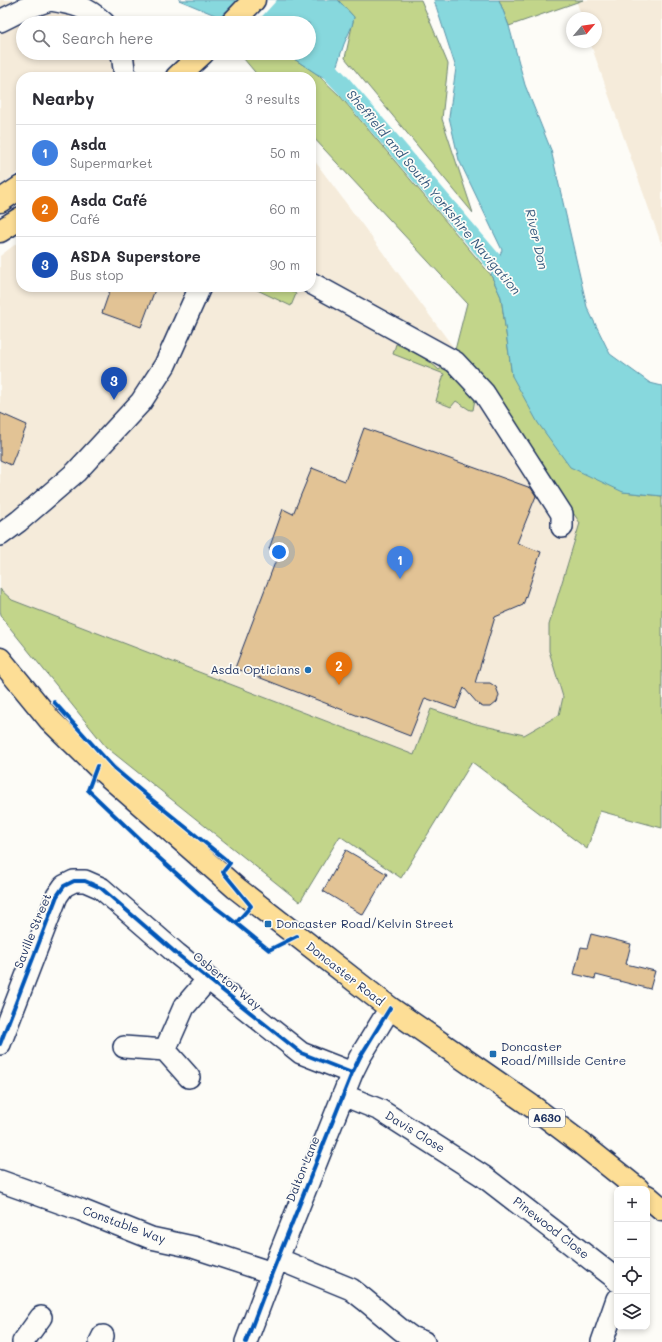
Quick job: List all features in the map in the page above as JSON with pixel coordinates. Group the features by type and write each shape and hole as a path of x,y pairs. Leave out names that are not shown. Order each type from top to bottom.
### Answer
{"main road":[{"path":"239,16 254,0"},
{"path":"0,201 16,190"},
{"path":"0,231 16,221"},
{"name":"Doncaster Road","path":"2,660 50,720 98,766 236,888 390,1008 533,1107 634,1186"},
{"path":"650,1199 662,1209"}],"street":[{"path":"0,21 24,9 50,0 79,5 96,16"},
{"path":"123,60 124,72"},
{"path":"316,286 455,362 484,393 562,514 562,527"},
{"path":"0,535 19,521 76,472 141,402 165,366 198,292"},
{"name":"Saville Street","path":"0,1044 57,896 64,886 74,881 85,881 100,888"},
{"name":"Osberton Way","path":"100,888 208,979 302,1053 352,1073"},
{"path":"165,1050 184,1007 208,979"},
{"name":"Dalton Lane","path":"246,1342 352,1073 390,1008"},
{"path":"124,1047 165,1050 189,1077"},
{"name":"Davis Close","path":"343,1095 380,1110 483,1176"},
{"name":"Pinewood Close","path":"483,1176 614,1277"},
{"name":"Constable Way","path":"0,1181 82,1210 151,1238 275,1266 350,1289 366,1300 400,1329 424,1342"},
{"path":"602,1342 614,1308"},
{"path":"26,1341 41,1317"}],"shaded area":[{"path":"0,0 96,0 112,16 16,16 16,60 136,60 136,72 16,72 16,174 0,186"},
{"path":"576,0 662,0 662,246 592,48 602,48 602,12 580,12"},
{"path":"316,163 538,461 580,523 549,625 549,651 563,697 559,715 524,735 476,724 431,709 414,755 12,600 0,589 0,256 16,244 16,292 316,292"}],"green space":[{"path":"338,0 421,0 448,64 442,119 473,213 345,58 354,17"},
{"path":"499,0 583,0 509,26"},
{"path":"245,60 296,60 314,72 255,72"},
{"path":"316,73 340,96 491,275 501,297 512,376 623,492 662,496 662,828 600,811 587,849 472,762 401,878 340,836 300,902 106,747 2,618 0,611 0,589 12,600 414,755 431,709 476,724 524,735 559,715 563,697 549,651 549,625 580,523 538,461 455,350 467,303 316,140"},
{"path":"262,292 293,292 296,294 291,306"},
{"path":"396,344 424,358 439,370 443,367 475,399 473,410 470,410 456,401 451,407 436,401 444,374 393,354"}],"water":[{"path":"179,0 338,0 354,17 337,65 342,76 334,82 317,74 296,60 316,60 316,16 217,16"},
{"name":"River Don","path":"434,0 499,0 509,26 525,85 551,150 587,307 610,354 650,383 662,386 662,496 623,492 570,467 538,423 512,376 501,297 491,275 502,250 459,160 449,117 456,68"}],"pier":[{"path":"237,0 277,0 262,16 222,16"}],"building":[{"path":"109,292 154,292 141,327 102,313"},
{"path":"0,413 27,425 11,465 0,460"},
{"path":"364,428 531,488 536,496 517,543 541,552 523,605 495,617 475,683 490,683 496,687 499,695 497,702 491,707 483,707 479,705 464,688 456,709 425,698 410,736 235,668 279,552 269,549 283,509 293,514 312,468 345,481"},
{"path":"346,850 387,874 363,915 323,891"},
{"path":"591,934 631,944 626,964 655,971 650,989 596,975 595,979 574,974 581,947 587,948"}],"waterway":[{"name":"Sheffield and South Yorkshire Navigation","path":"316,56 343,85 512,283"}],"cycle path":[{"path":"54,702 114,768 230,863 223,872 251,906 236,923 206,900 158,857 88,790 97,766"},
{"path":"0,1044 57,896 64,886 74,881 85,881 101,888 177,954 301,1053 352,1073"},
{"path":"236,923 269,950 297,936"},
{"path":"246,1342 352,1073 390,1008"}],"place":[{"name":"ASDA Superstore","path":"114,400"},
{"name":"Asda","path":"400,579"},
{"name":"Asda Opticians","path":"308,670"},
{"name":"Asda Café","path":"339,685"},
{"name":"Doncaster Road/Kelvin Street","path":"268,924"},
{"name":"Doncaster Road/Millside Centre","path":"493,1054"}]}
